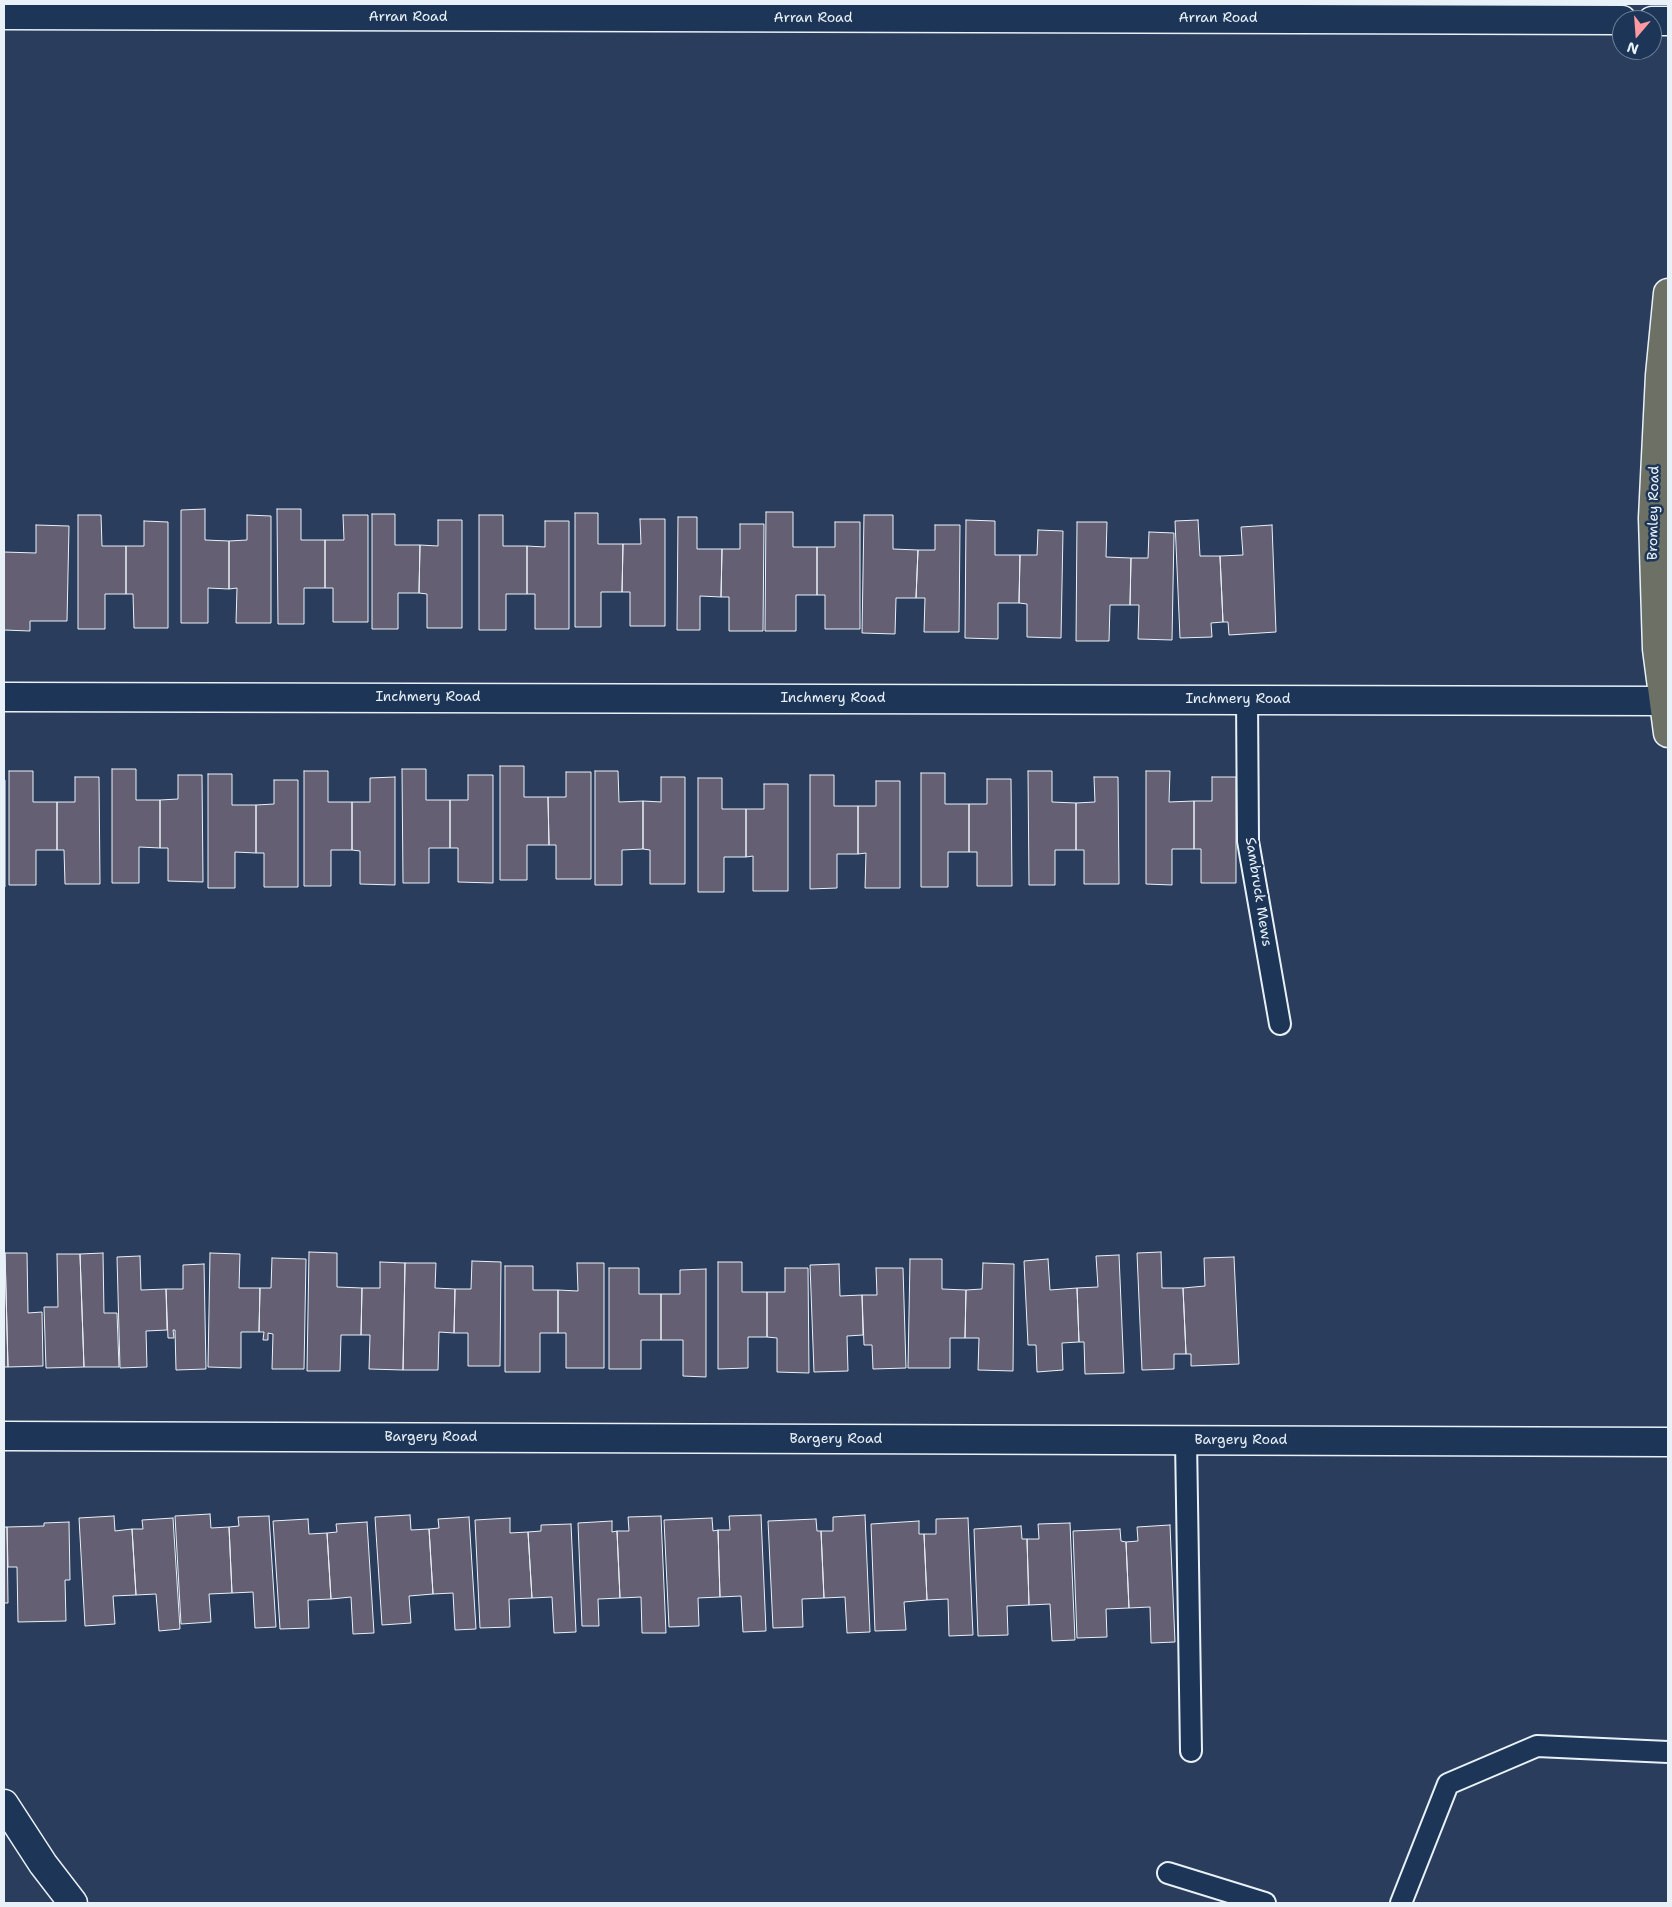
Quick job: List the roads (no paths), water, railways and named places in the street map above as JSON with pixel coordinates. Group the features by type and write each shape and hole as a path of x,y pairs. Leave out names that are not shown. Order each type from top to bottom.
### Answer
{"highway":[{"name":"Bromley Road","path":"1668,292 1660,383 1653,518 1657,650 1668,733"}],"street":[{"name":"Arran Road","path":"4,15 1612,20"},
{"name":"Inchmery Road","path":"4,696 1663,701"},
{"name":"Bargery Road","path":"4,1436 1668,1442"},
{"path":"4,1804 43,1864 73,1903"}],"lane":[{"name":"Sambruck Mews","path":"1248,699 1248,841 1280,1024"},
{"path":"1186,1440 1191,1750"},
{"path":"1401,1903 1448,1784 1537,1746 1668,1752"},
{"path":"1168,1873 1265,1903"}]}
